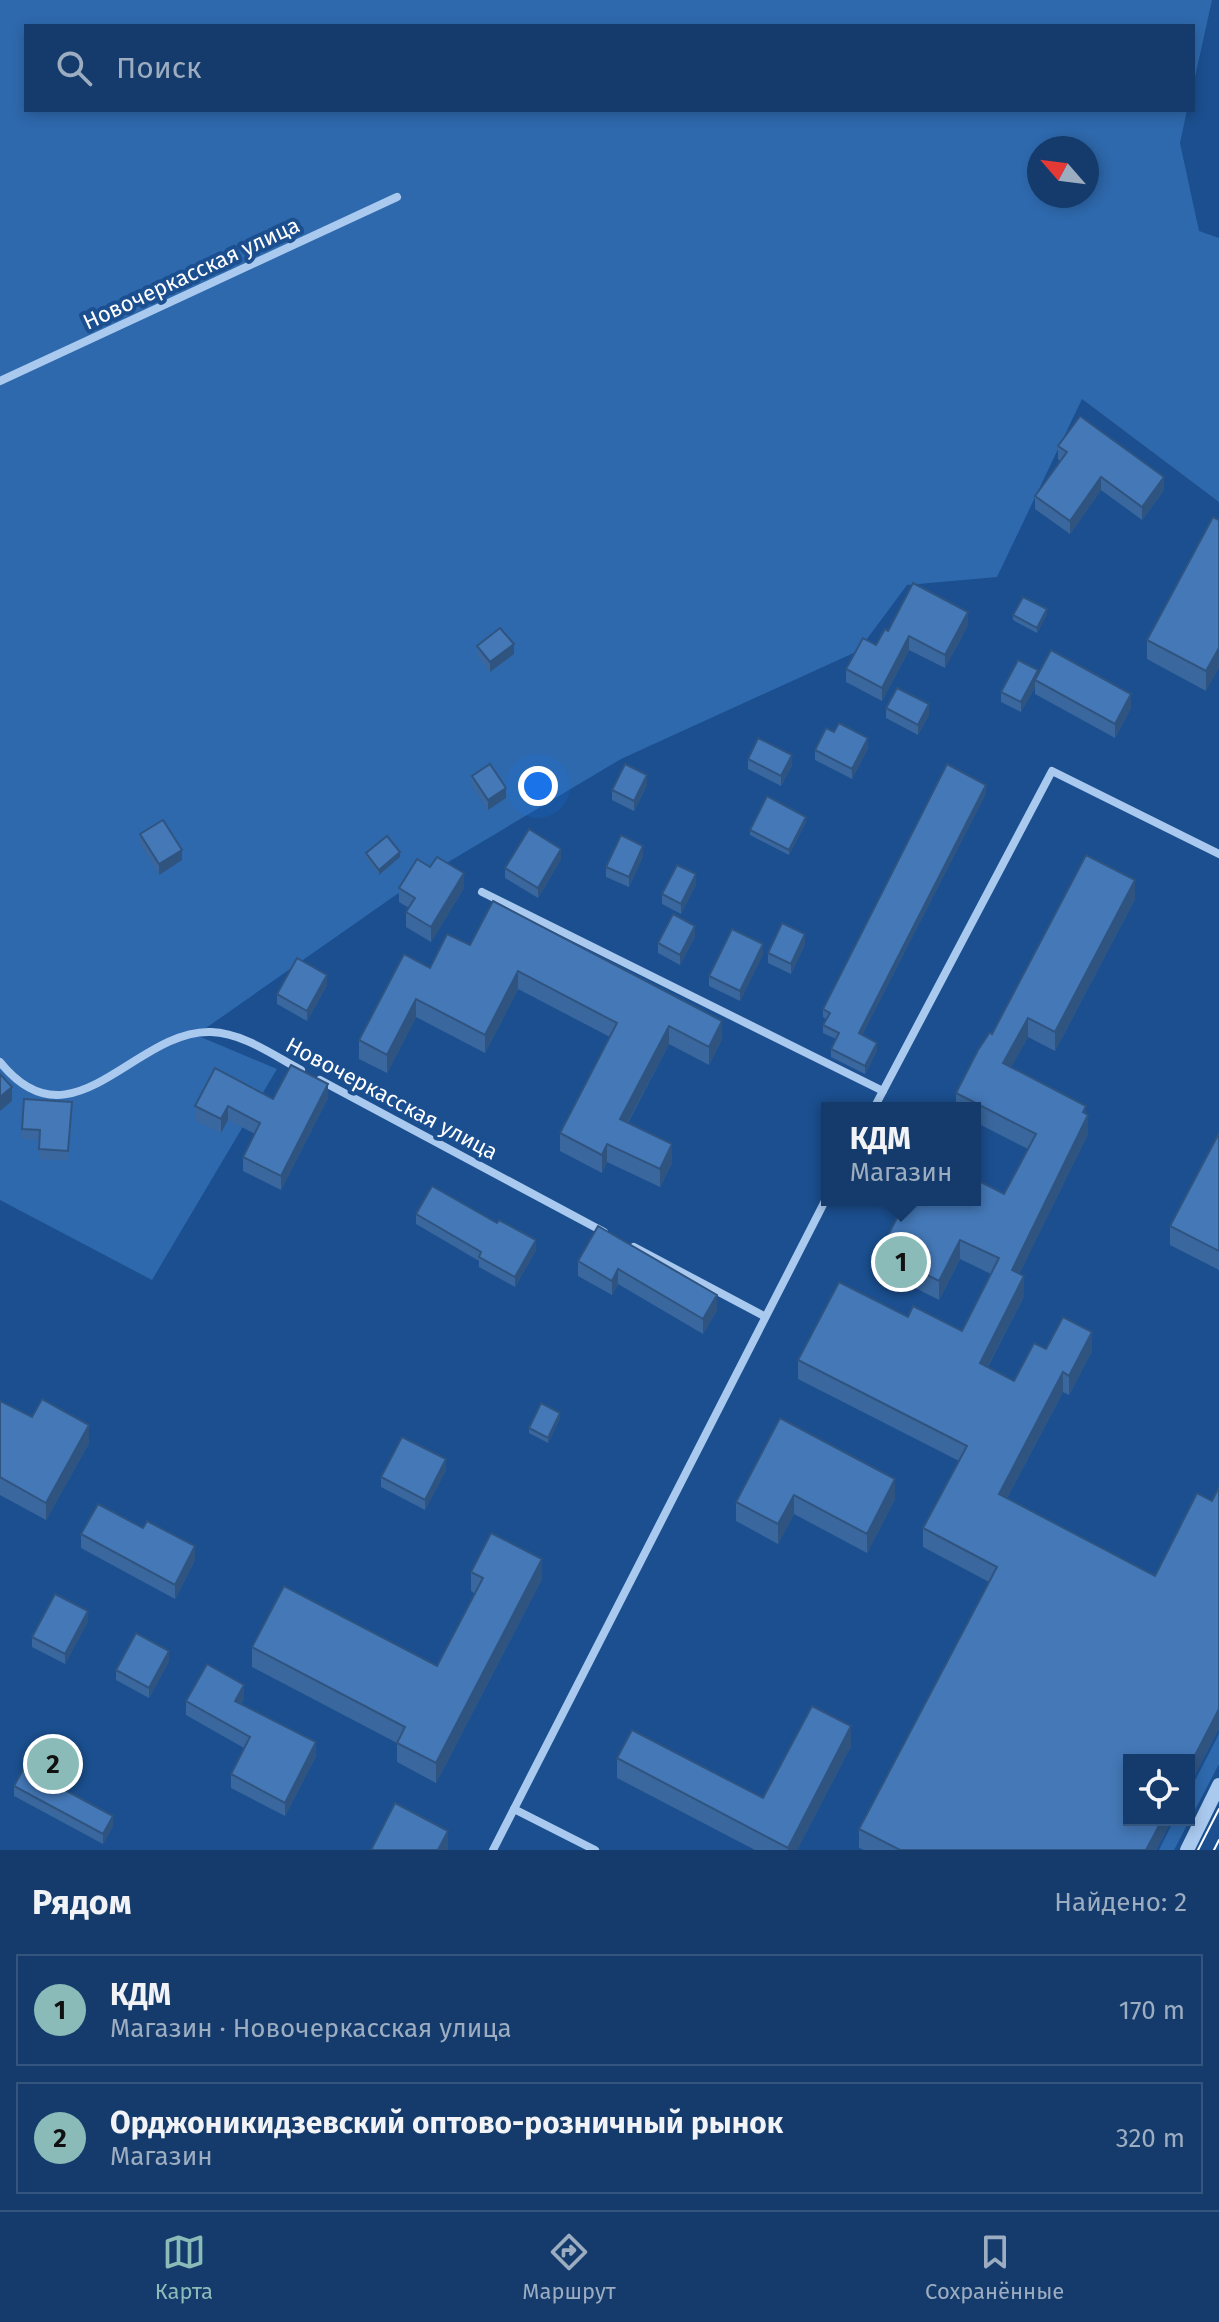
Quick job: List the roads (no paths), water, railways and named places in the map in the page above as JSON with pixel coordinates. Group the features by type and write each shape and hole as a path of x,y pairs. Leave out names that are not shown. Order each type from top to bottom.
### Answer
{"street":[{"name":"Новочеркасская улица","path":"0,381 397,197"},
{"path":"877,1102 1052,771 1219,854"},
{"path":"482,892 883,1091"},
{"name":"Новочеркасская улица","path":"0,1062 17,1084 62,1098 104,1080 182,1037 210,1032 237,1036 611,1235"},
{"path":"493,1850 822,1206"},
{"path":"625,1243 764,1316"},
{"path":"1187,1850 1219,1785"},
{"path":"514,1809 595,1850"}],"tram line":[{"path":"1198,1850 1219,1809"},
{"path":"1214,1850 1219,1840"}],"place":[{"name":"КДМ","path":"901,1262"},
{"name":"Орджоникидзевский оптово-розничный рынок","path":"53,1764"}]}
